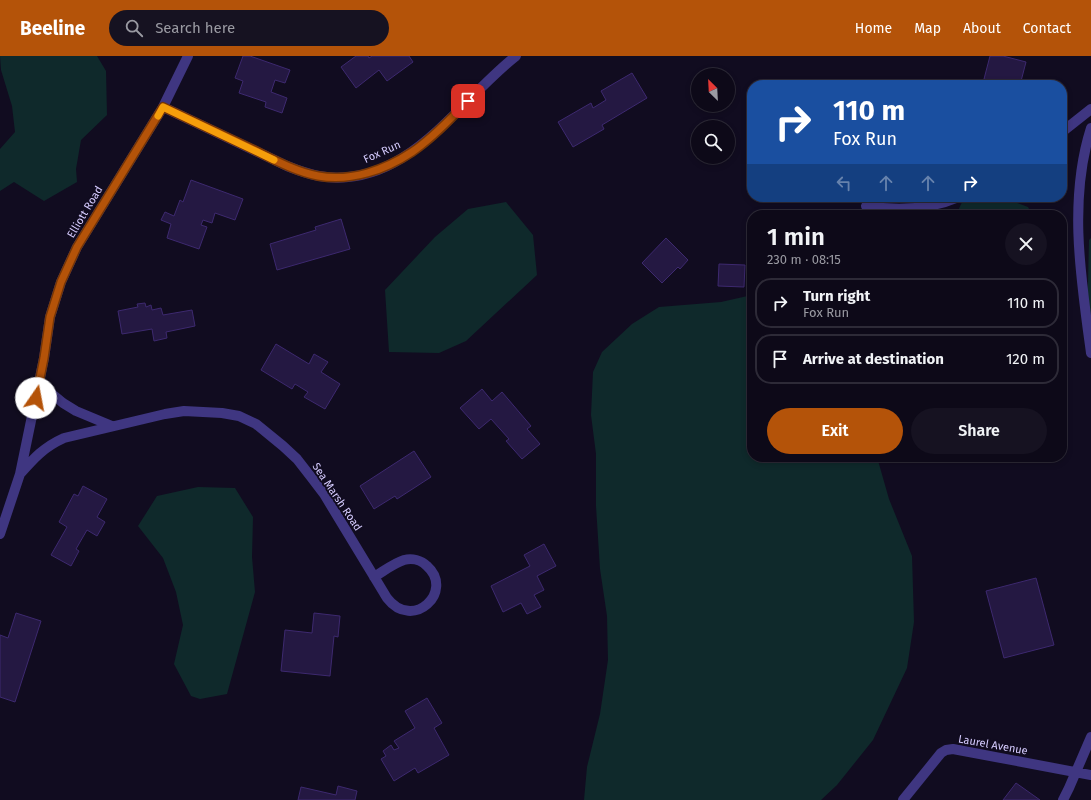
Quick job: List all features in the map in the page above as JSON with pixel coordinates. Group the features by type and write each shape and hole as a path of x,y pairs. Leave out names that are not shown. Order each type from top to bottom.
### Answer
{"street":[{"name":"Elliott Road","path":"0,534 20,474 44,358 50,317 55,299 77,247 163,107 188,56"},
{"name":"Fox Run","path":"163,107 287,166 318,176 348,177 379,169 395,162 413,151 442,127 497,72 516,56"},
{"path":"1067,128 1091,109"},
{"path":"1091,128 1081,172 1078,221 1080,267 1091,353"},
{"path":"866,206 890,210 927,207 943,202"},
{"path":"39,383 69,407 112,426"},
{"name":"Sea Marsh Road","path":"20,474 34,457 53,443 64,438 165,414 184,411 222,413 239,416 256,424 297,459 324,494 374,577 391,603 399,609 405,611 415,611 430,603 435,594 436,583 433,572 425,564 414,560 402,561 374,577"},
{"path":"1063,800 1070,788 1091,737"},
{"name":"Laurel Avenue","path":"903,800 941,753 946,750 953,749 1076,773"},
{"path":"1076,773 1091,775"},
{"path":"1068,800 1070,788"}],"green space":[{"path":"0,56 97,56 106,71 107,115 81,140 76,169 77,182 44,201 14,182 0,191 0,149 15,132 12,106 1,70"},
{"path":"506,202 533,235 537,275 466,341 439,353 389,352 385,290 435,237 468,209"},
{"path":"962,202 1015,202 1028,207 1030,210 958,210"},
{"path":"1091,238 1091,324 1085,305 1088,284 1089,240"},
{"path":"747,296 747,462 878,462 889,499 912,556 914,622 907,668 873,740 837,785 821,800 584,800 587,767 600,714 608,660 607,616 600,569 596,506 596,454 591,415 593,372 602,352 632,324 659,307 721,302"},
{"path":"198,487 235,488 253,517 252,557 255,592 227,694 200,699 191,696 174,664 183,625 176,592 163,558 138,526 157,496"}],"building":[{"path":"243,56 250,56 290,70 285,83 275,80 271,92 287,98 282,113 265,107 266,102 239,93 243,81 235,78"},
{"path":"356,56 368,56 369,58 372,56 409,56 413,62 387,81 379,70 356,88 341,67"},
{"path":"990,56 1003,56 1026,62 1021,80 984,79"},
{"path":"632,73 647,98 602,125 604,129 573,147 558,122 591,103 593,108 606,100 601,91"},
{"path":"191,180 243,199 235,220 215,213 212,223 203,220 201,225 207,227 199,249 167,238 171,224 161,220 165,212 174,216 180,200 183,202"},
{"path":"341,219 350,249 277,270 270,244 316,230 315,227"},
{"path":"666,238 688,260 680,269 678,267 662,283 642,263"},
{"path":"719,264 745,265 744,287 718,286"},
{"path":"145,303 146,307 151,305 152,310 161,308 163,315 192,310 195,326 166,332 167,338 154,341 152,329 122,334 118,311 138,307 137,304"},
{"path":"276,344 309,364 314,354 328,362 321,372 340,384 325,409 304,397 308,392 295,384 292,389 261,370"},
{"path":"482,389 492,401 502,392 531,426 527,429 540,444 522,459 506,441 509,439 491,419 479,429 460,408"},
{"path":"414,451 431,477 397,499 395,496 374,509 360,486"},
{"path":"83,486 107,499 97,517 105,522 97,536 87,530 76,549 79,551 71,566 51,555 67,527 59,522 74,494 78,496"},
{"path":"544,544 556,566 537,576 544,590 534,595 541,607 527,614 521,603 503,612 491,586 530,566 524,555"},
{"path":"1036,578 1054,645 1004,658 986,591"},
{"path":"16,613 41,621 15,702 0,697 0,635 8,638"},
{"path":"314,613 340,616 338,637 334,636 330,676 281,671 285,630 312,633"},
{"path":"427,698 442,723 434,728 449,755 418,773 415,768 394,781 381,759 386,756 383,751 391,745 394,750 399,748 394,741 415,728 405,711"},
{"path":"1016,783 1040,800 1003,800"},
{"path":"338,786 357,791 355,800 298,800 301,787 336,795"}],"slow traffic":[{"path":"158,116 163,107 274,160"}],"route":[{"path":"36,398 50,317 61,282 77,247 163,107 287,166 318,176 348,177 379,169 395,162 413,151 442,127 468,101"}]}
